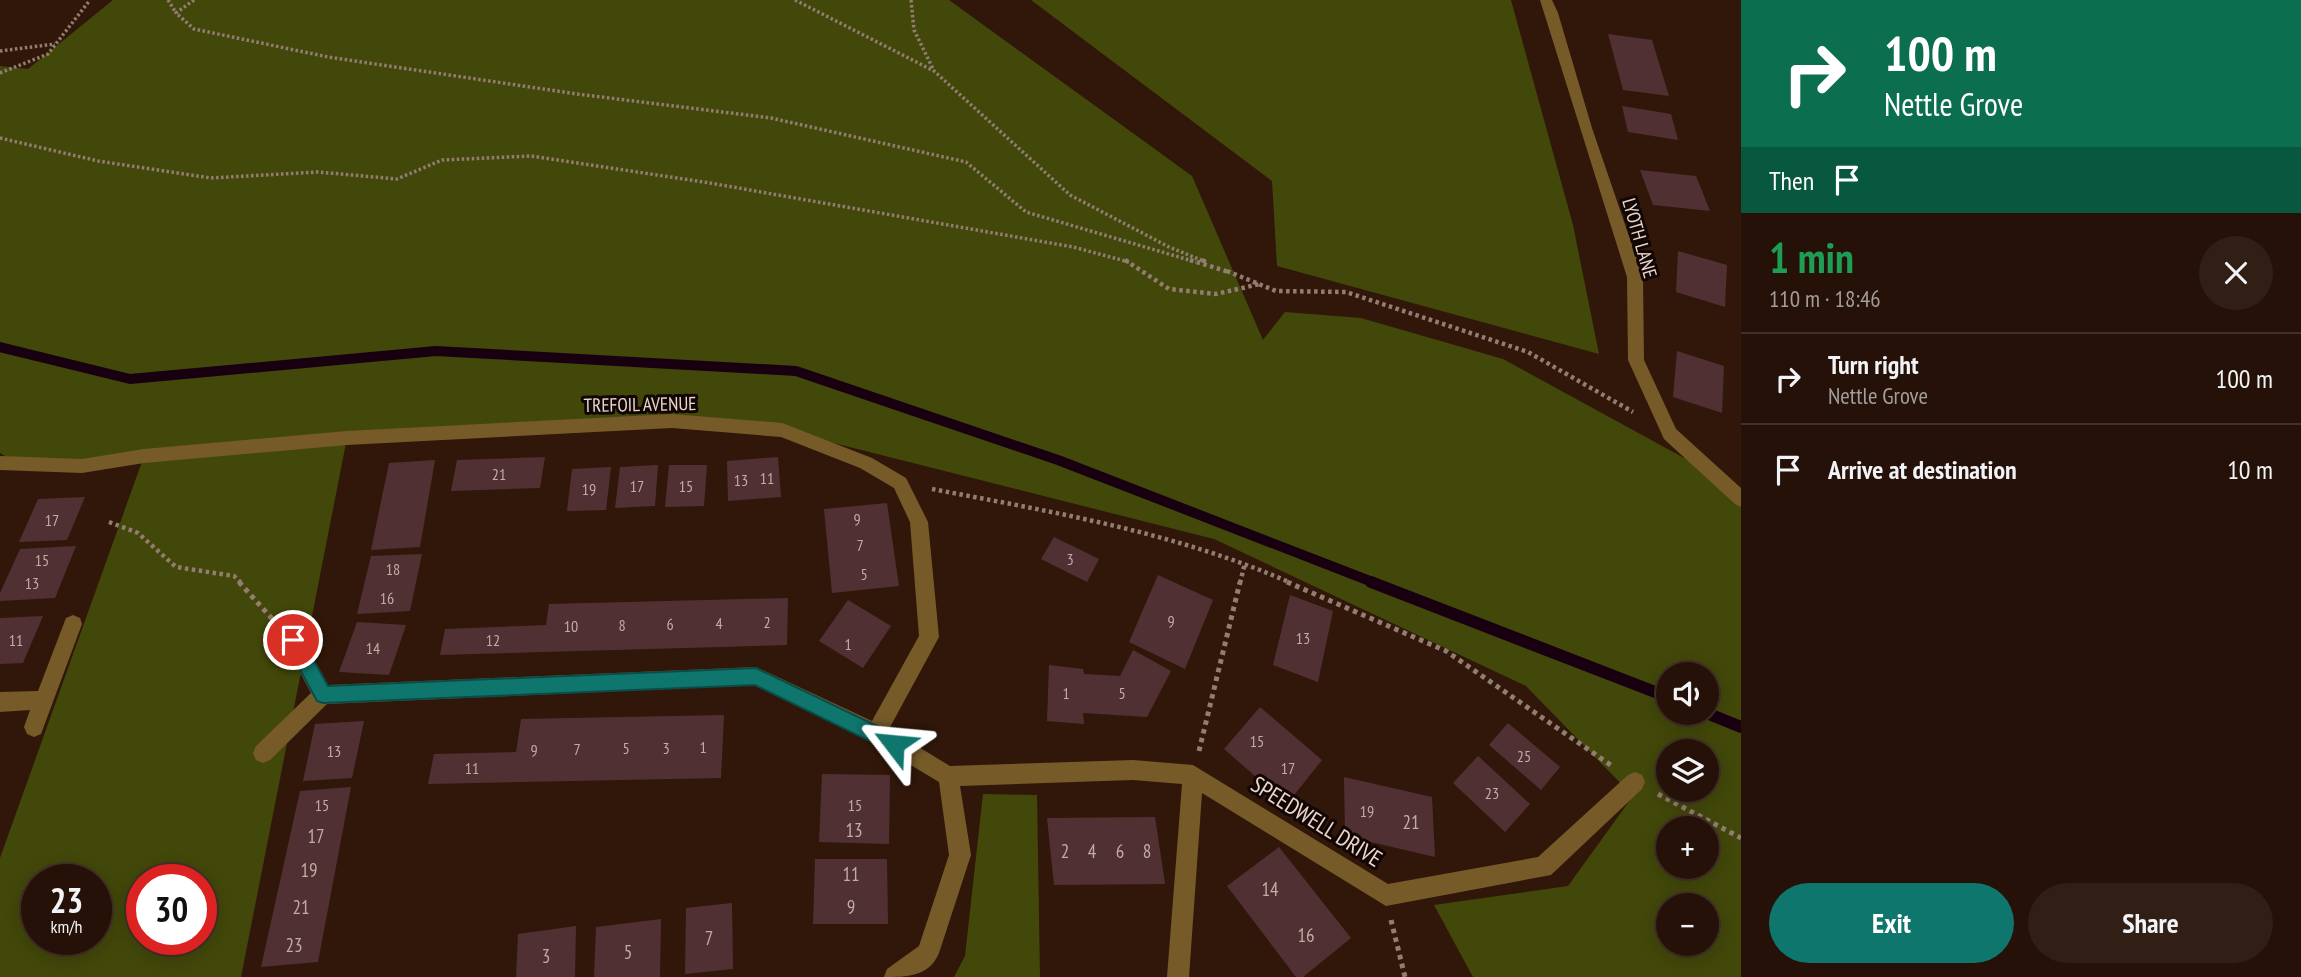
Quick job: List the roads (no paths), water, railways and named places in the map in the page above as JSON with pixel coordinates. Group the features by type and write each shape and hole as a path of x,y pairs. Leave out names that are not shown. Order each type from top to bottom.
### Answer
{"street":[{"name":"LYOTH LANE","path":"1546,0 1584,128 1635,277 1636,360 1670,433 1741,499"},
{"name":"TREFOIL AVENUE","path":"0,463 82,466 144,456 347,438 673,421 782,430 866,463 900,483 919,522 929,637 876,733"},
{"path":"34,727 73,624"},
{"path":"293,640 323,695"},
{"path":"263,753 323,695 756,676 876,733 948,776 960,855 929,953 895,977"},
{"path":"0,702 42,700"},
{"name":"SPEEDWELL DRIVE","path":"948,776 1133,770 1193,775 1386,895 1543,867 1635,782"},
{"path":"1178,977 1193,775"}],"waterway":[{"path":"0,347 130,379 436,351 796,371 1058,460 1375,583"},
{"path":"1371,582 1656,692"},
{"path":"1719,718 1741,727"}]}
